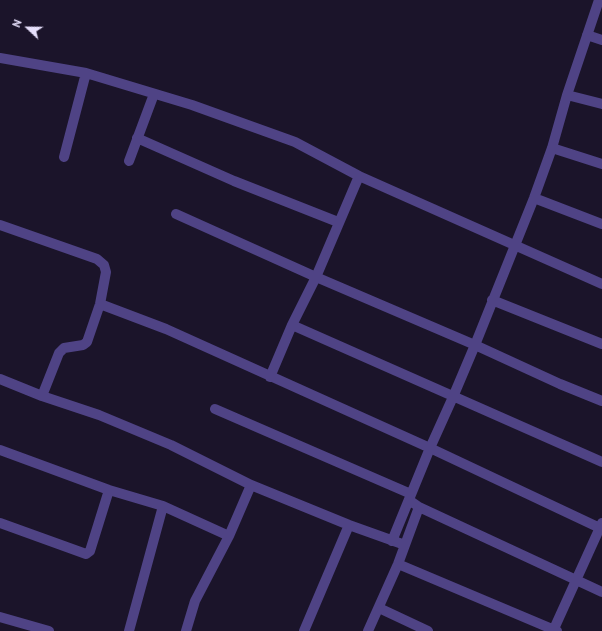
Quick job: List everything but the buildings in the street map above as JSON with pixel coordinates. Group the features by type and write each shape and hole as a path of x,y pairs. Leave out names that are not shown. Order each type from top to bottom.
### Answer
{"street":[{"path":"392,541 430,448 475,345 514,244 534,198 552,148 567,95 599,0"},
{"path":"587,35 602,40"},
{"path":"0,58 86,73 192,105 295,142 359,176 602,284"},
{"path":"64,157 86,73"},
{"path":"129,161 154,94"},
{"path":"567,95 602,104"},
{"path":"137,138 234,181 338,222"},
{"path":"552,148 602,164"},
{"path":"270,377 292,325 316,277 338,222 359,176"},
{"path":"534,198 602,224"},
{"path":"176,214 316,277 602,401"},
{"path":"0,225 96,259 104,265 106,272 100,304 87,342 83,345 64,348 59,353 42,396"},
{"path":"492,300 602,344"},
{"path":"100,304 166,329 601,526 555,630 398,564"},
{"path":"292,325 602,462"},
{"path":"0,379 42,396 99,415 171,445 251,485 349,525 405,545"},
{"path":"215,409 410,497 419,507 602,592"},
{"path":"0,450 109,490 163,506 229,536"},
{"path":"186,631 195,601 229,536 251,485"},
{"path":"0,523 86,554 90,551 109,490"},
{"path":"128,631 163,506"},
{"path":"368,631 398,564 419,507"},
{"path":"304,631 349,525"},
{"path":"379,608 428,631"},
{"path":"0,617 49,631"}]}
